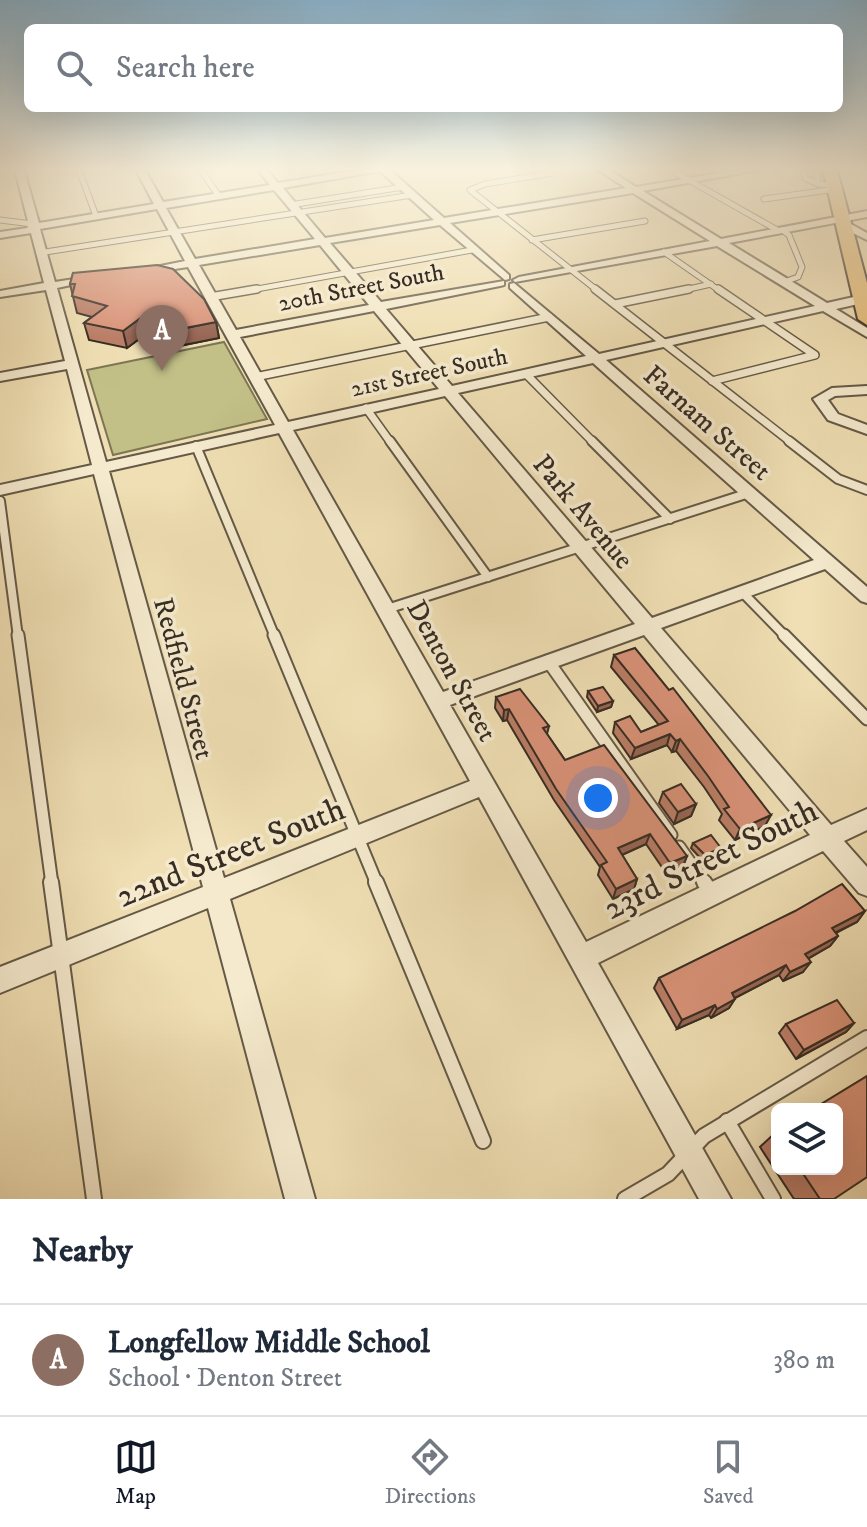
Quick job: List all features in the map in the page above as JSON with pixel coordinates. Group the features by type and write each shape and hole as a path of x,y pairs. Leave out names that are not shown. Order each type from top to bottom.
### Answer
{"main road":[{"path":"845,226 867,319"}],"street":[{"path":"0,235 38,226"},
{"name":"Denton Street","path":"170,226 716,1199"},
{"name":"Park Avenue","path":"309,226 867,885"},
{"path":"134,272 418,226"},
{"name":"Farnam Street","path":"446,226 867,597"},
{"path":"693,226 867,333"},
{"name":"20th Street South","path":"231,335 816,226"},
{"path":"850,226 867,237"},
{"name":"Redfield Street","path":"32,227 300,1199"},
{"path":"0,294 105,277"},
{"name":"21st Street South","path":"0,490 864,298"},
{"path":"0,377 70,364"},
{"path":"867,390 832,392 820,399 828,413 839,422 867,430"},
{"path":"439,701 827,562"},
{"name":"22nd Street South","path":"0,980 485,785"},
{"name":"23rd Street South","path":"582,958 711,892 867,819"}],"lane":[{"path":"27,226 32,227"},
{"path":"39,253 205,226"},
{"path":"514,226 838,479 867,490"},
{"path":"532,240 616,226"},
{"path":"771,226 789,235 802,267 798,277 784,282"},
{"path":"210,297 472,250"},
{"path":"664,252 815,355 712,381"},
{"path":"615,304 711,284"},
{"path":"255,377 549,317"},
{"path":"526,374 670,519"},
{"path":"366,408 488,577"},
{"path":"196,446 483,1141"},
{"path":"387,609 749,493"},
{"path":"0,501 94,1199"},
{"path":"742,592 867,719"},
{"path":"548,661 711,892"},
{"path":"625,1199 668,1174 704,1136 867,1038"},
{"path":"727,1121 773,1199"}],"shaded area":[{"path":"224,342 267,419 113,455 87,370"}],"building":[{"path":"157,265 173,269 204,299 216,322 165,332 154,308 123,331 84,323 107,306 72,296 75,284 70,284 73,273"},
{"path":"635,648 669,690 673,688 771,815 740,829 724,809 729,807 708,776 680,739 676,741 670,734 635,748 615,722 630,716 641,732 668,721 614,655"},
{"path":"603,687 613,701 598,706 588,691"},
{"path":"520,689 549,726 543,728 565,760 604,745 687,856 670,863 650,834 618,848 637,879 616,889 601,865 607,862 556,789 509,709 504,710 496,697"},
{"path":"681,784 696,804 678,812 663,792"},
{"path":"711,835 721,848 705,855 693,843"},
{"path":"842,884 865,911 832,928 838,936 805,954 811,962 790,972 786,965 732,993 735,999 717,1009 715,1005 682,1020 659,978 795,911"},
{"path":"837,1000 854,1023 804,1050 786,1024"},
{"path":"867,1076 867,1177 834,1199 820,1199 804,1175 843,1175 843,1103 823,1103"}],"place":[{"name":"Longfellow Middle School","path":"162,371"}]}
